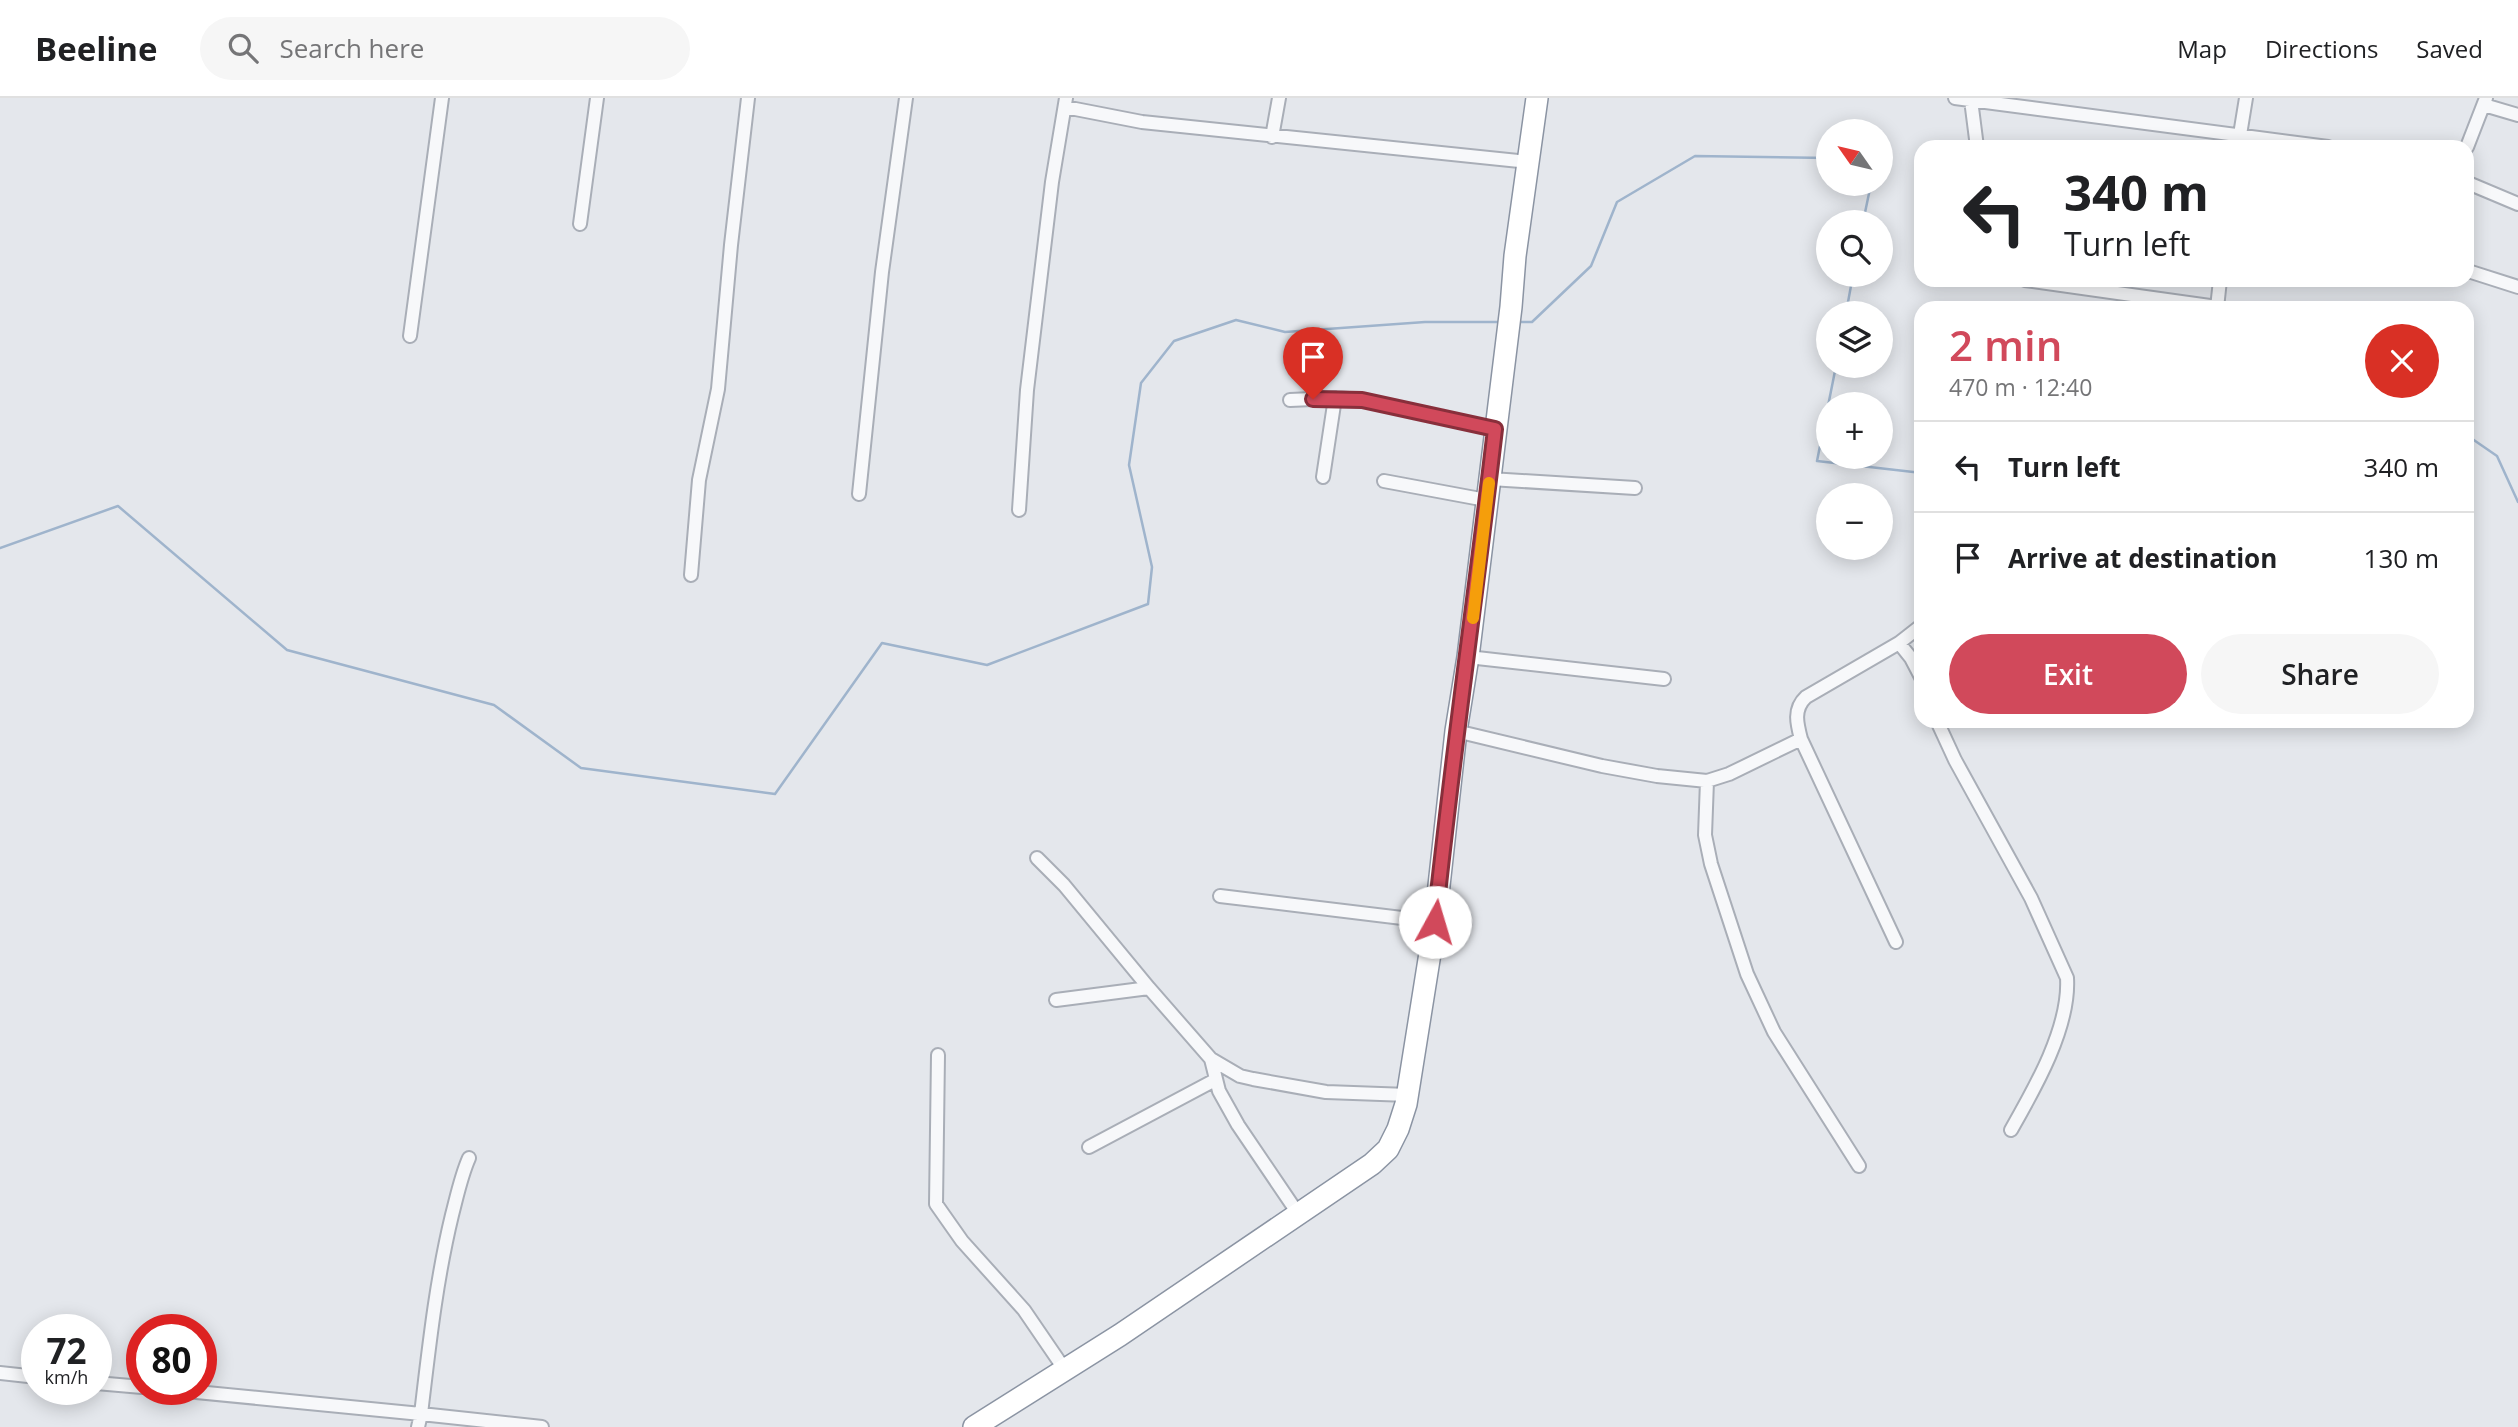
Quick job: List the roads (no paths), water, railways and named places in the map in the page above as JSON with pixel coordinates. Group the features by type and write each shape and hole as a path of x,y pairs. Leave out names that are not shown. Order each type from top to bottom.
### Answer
{"highway":[{"path":"985,1424 1372,1164 1388,1149 1398,1129 1408,1096 1435,922 1456,731 1468,657 1515,256 1537,98"}],"street":[{"path":"410,336 442,98"},
{"path":"580,224 597,98"},
{"path":"691,575 699,480 720,366 748,98"},
{"path":"859,494 882,272 906,98"},
{"path":"1272,137 1279,98"},
{"path":"1955,98 2226,140"},
{"path":"2239,140 2246,98"},
{"path":"1971,100 1977,140"},
{"path":"2469,140 2485,101 2518,115"},
{"path":"1019,510 1027,390 1052,182 1066,102 1142,122 1529,162"},
{"path":"2474,186 2518,204"},
{"path":"2474,273 2518,287"},
{"path":"2075,287 2174,301"},
{"path":"1323,477 1335,398"},
{"path":"1290,400 1335,398 1380,404 1495,429"},
{"path":"1490,479 1635,488"},
{"path":"1384,481 1486,500"},
{"path":"1896,942 1796,723 1802,700 1899,643 1914,631"},
{"path":"1899,643 1914,664"},
{"path":"1468,657 1664,679"},
{"path":"1940,728 2031,898 2067,978 2067,996 2050,1050 2030,1097 2011,1130"},
{"path":"1456,731 1602,766 1657,776 1707,781 1729,774 1801,739"},
{"path":"1707,781 1705,835 1711,864 1747,974 1774,1032 1859,1166"},
{"path":"1037,858 1064,885 1211,1059 1240,1076 1253,1079 1326,1092 1408,1096"},
{"path":"1220,896 1435,922"},
{"path":"1056,1000 1149,988"},
{"path":"938,1055 936,1204 962,1241 1024,1310 1065,1370"},
{"path":"1211,1059 1215,1080 1238,1125 1299,1215"},
{"path":"1089,1147 1215,1080"},
{"path":"420,1420 446,1240 469,1158"},
{"path":"0,1373 21,1375"},
{"path":"217,1395 420,1420 542,1427"}],"waterway":[{"path":"1518,322 1532,322 1591,266 1617,202 1695,156 1816,158"},
{"path":"1866,210 1868,196"},
{"path":"1848,301 1851,287"},
{"path":"0,548 118,506 287,650 494,705 581,768 775,794 882,643 987,665 1148,604 1152,567 1129,465 1141,383 1174,341 1236,320 1285,332 1425,322 1501,322"},
{"path":"1834,378 1817,461 1914,472"},
{"path":"2474,440 2497,456 2518,502"}]}
